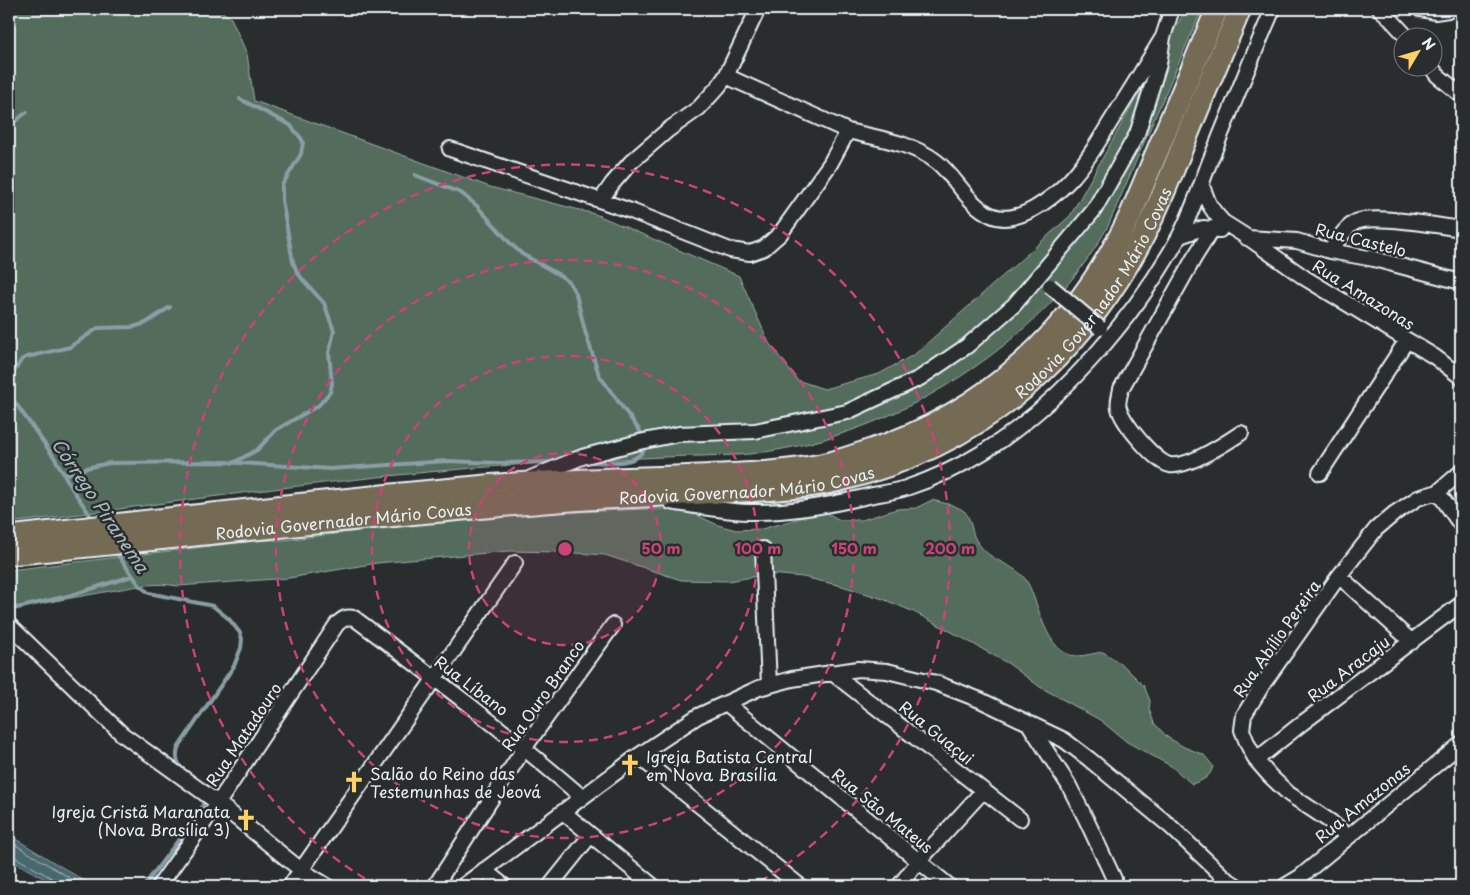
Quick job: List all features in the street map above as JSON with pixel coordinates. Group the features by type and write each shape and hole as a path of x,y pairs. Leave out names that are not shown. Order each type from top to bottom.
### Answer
{"highway":[{"name":"Rodovia Governador Mário Covas","path":"9,537 292,505 517,484 569,480 756,473 824,465 889,444 935,424 979,398 1019,367 1045,342 1075,308 1106,262 1131,214 1217,9"},
{"name":"Rodovia Governador Mário Covas","path":"9,554 371,517 580,499 778,489 844,479 896,463 949,440 974,427 1021,391 1044,370 1099,307 1131,259 1156,208 1240,9"}],"street":[{"path":"601,200 631,162 668,130 700,108 726,76 758,9"},
{"name":"Rodovia Governador Mário Covas","path":"517,484 582,457 639,442 679,434 755,430 847,412 920,378 967,346 1014,305 1045,282 1094,210 1137,134 1159,64 1163,37 1172,9"},
{"path":"640,496 727,511 770,512 820,507 906,488 984,451 1029,419 1068,382 1105,332 1136,304 1161,270 1180,236 1202,186 1273,9"},
{"path":"1380,9 1399,28"},
{"path":"1420,9 1435,12 1455,9"},
{"path":"726,76 848,131 894,143 922,153 938,163 970,198 990,215 1001,218 1022,215 1045,202 1070,180 1098,142 1163,37"},
{"path":"1441,78 1461,95"},
{"path":"450,149 631,210 730,250 750,253 764,248 780,234 830,164 848,131"},
{"name":"Rua Amazonas","path":"1202,186 1209,204 1224,222 1304,278 1435,357 1461,377"},
{"path":"1330,251 1343,233 1356,222 1378,219 1461,229"},
{"name":"Rua Amazonas","path":"1180,236 1203,228 1213,228 1250,239"},
{"path":"1213,228 1121,389 1118,407 1124,421 1137,437 1158,458 1170,465 1184,463 1199,457 1218,448 1241,433"},
{"name":"Rua Castelo","path":"1250,239 1275,239 1297,242 1330,251 1374,259 1461,282"},
{"path":"1045,282 1105,332"},
{"path":"1320,473 1407,340"},
{"name":"Rua Abílio Pereira","path":"1347,836 1331,822 1289,794 1256,760 1242,730 1244,715 1339,576 1376,529 1395,513 1418,498 1438,492 1461,472"},
{"path":"1438,492 1461,525"},
{"path":"763,549 769,685"},
{"path":"290,886 436,679 514,564"},
{"path":"1339,576 1412,642"},
{"name":"Rua Aracaju","path":"1256,760 1461,604"},
{"name":"Rua Líbano","path":"337,624 343,618 354,618 525,747 582,797"},
{"name":"Rua Matadouro","path":"159,886 218,802 337,624"},
{"path":"9,625 122,734 218,802 301,870 327,886"},
{"name":"Rua Ouro Branco","path":"435,886 525,747 613,625"},
{"path":"462,886 638,756 698,716 769,685 792,679 858,669 888,671 936,683 980,700 1064,740 1170,826 1226,879 1236,886"},
{"name":"Rua Guaçui","path":"831,672 1020,819"},
{"name":"Rua São Mateus","path":"726,704 949,886"},
{"path":"1028,722 1068,784 1114,879 1115,886"},
{"name":"Rua Amazonas","path":"1285,886 1300,877 1347,836 1461,745"},
{"path":"638,756 800,886"},
{"path":"899,886 918,862 983,791"},
{"path":"563,812 653,886"},
{"path":"550,886 590,836"},
{"path":"484,870 504,886"}],"green space":[{"path":"9,9 218,9 231,18 247,54 254,101 490,187 595,214 739,276 769,343 797,380 824,389 879,374 915,354 1070,216 1186,9 1202,9 1108,226 1075,276 1033,320 975,367 915,403 883,418 851,431 817,441 749,454 571,461 428,472 271,489 9,523"},
{"path":"932,500 954,506 965,512 974,537 982,548 993,558 1022,575 1031,589 1044,626 1057,647 1066,654 1077,656 1103,652 1123,665 1144,686 1150,701 1149,709 1154,723 1167,737 1184,747 1204,755 1213,766 1208,776 1192,784 1171,766 1127,742 1100,720 1040,687 1009,664 914,612 883,599 842,586 803,577 770,574 729,581 681,580 605,555 509,551 377,563 289,578 178,586 147,585 9,607 9,570 262,540 284,540 485,516 646,509 668,509 694,514 718,525 736,530 762,529 807,516 827,513 840,520 862,520 897,509 916,508"}],"water":[{"path":"9,835 93,886 57,886 9,859"}],"waterway":[{"path":"233,463 257,450 276,430 319,405 330,392 332,384 329,353 334,331 324,303 303,280 293,262 282,200 282,185 301,154 303,142 290,125 240,99"},
{"path":"9,126 27,112"},
{"path":"415,175 461,193 476,205 522,254 569,282 576,294 599,375 645,438"},
{"path":"9,380 22,359 70,347 98,328 133,327 146,323 170,307"},
{"name":"Córrego Piranema","path":"9,394 54,457 94,521"},
{"path":"587,462 612,463 629,460 637,457 646,444"},
{"path":"64,475 110,463 225,462 330,469 447,461 497,463 555,462"},
{"name":"Córrego Piranema","path":"115,551 140,586 149,593 213,606 229,619 240,633 242,639 241,648 234,666 178,748 178,761 184,772"},
{"path":"9,610 72,595 132,576"},
{"name":"Córrego Piranema","path":"144,886 201,810 204,802 203,798"}],"place":[{"name":"Igreja Batista Central em Nova Brasília","path":"630,765"},
{"name":"Salão do Reino das Testemunhas de Jeová","path":"354,782"},
{"name":"Igreja Cristã Maranata (Nova Brasília 3)","path":"246,820"}]}
